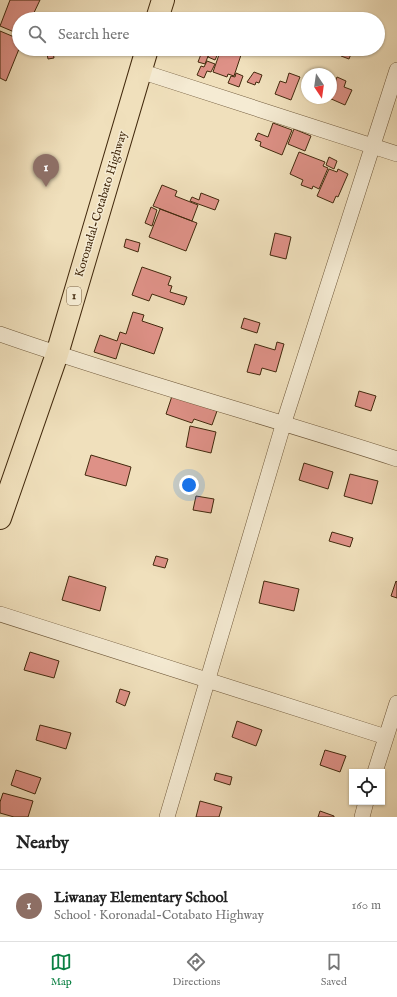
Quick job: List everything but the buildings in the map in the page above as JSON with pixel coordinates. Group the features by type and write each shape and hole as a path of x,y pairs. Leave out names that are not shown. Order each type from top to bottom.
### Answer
{"highway":[{"path":"159,12 162,0"},
{"name":"Koronadal-Cotabato Highway","path":"0,518 57,354 145,56"}],"street":[{"path":"167,817 284,422 397,70"},
{"path":"140,71 397,154"},
{"path":"0,334 57,354 284,422 397,459"},
{"path":"0,614 386,737"},
{"path":"376,769 397,703"},
{"path":"362,817 365,805"}],"place":[{"name":"Liwanay Elementary School","path":"46,187"}]}
